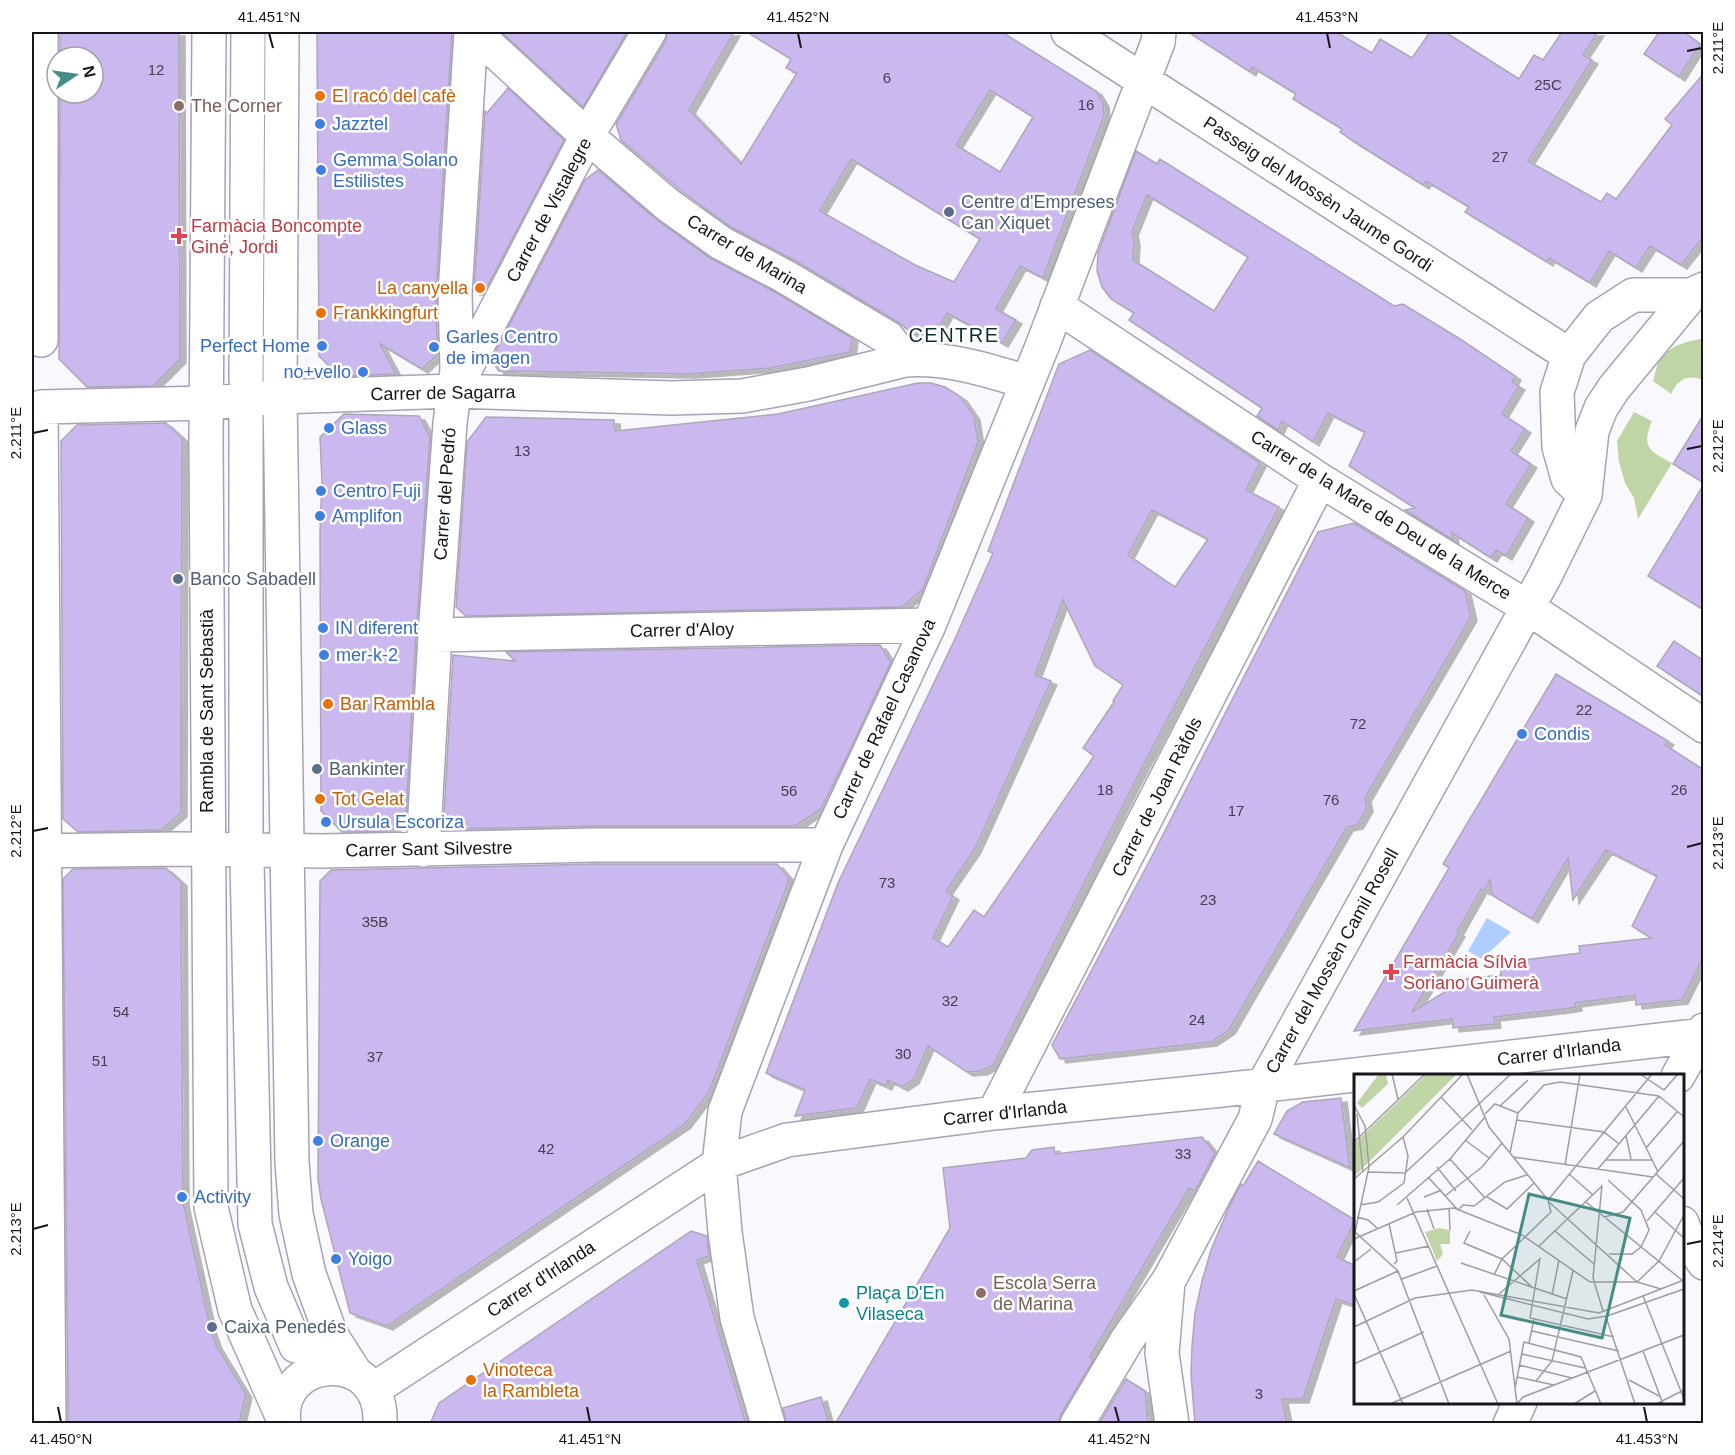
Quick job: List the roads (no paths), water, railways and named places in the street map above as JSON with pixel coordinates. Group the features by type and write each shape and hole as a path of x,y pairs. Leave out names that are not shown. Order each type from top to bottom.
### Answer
{"street":[{"path":"40,340 41,32"},
{"name":"Rambla de Sant Sebastià","path":"209,32 206,403 211,1207 235,1310 284,1421"},
{"path":"246,380 248,32"},
{"path":"282,32 280,397 292,1162 296,1214 309,1274 331,1335 376,1404"},
{"name":"Carrer de Marina","path":"473,32 587,136 668,205 721,243 784,276 888,338 905,360"},
{"name":"Carrer del Pedró","path":"423,850 435,635 453,392 457,370 455,294 473,32"},
{"name":"Carrer de Vistalegre","path":"453,392 587,136 649,32"},
{"name":"Passeig del Mossèn Jaume Gordi","path":"1068,32 1569,355"},
{"name":"Carrer de Rafael Casanova","path":"768,1424 737,1318 725,1232 719,1164 725,1112 826,845 929,625 1027,382 1158,42 1159,32"},
{"name":"Carrer del Mossèn Camil Rosell","path":"1585,495 1568,479 1559,447 1557,392 1569,355 1609,326 1632,295 1697,292"},
{"name":"Carrer del Mossèn Camil Rosell","path":"1077,1424 1127,1340 1168,1280 1255,1119 1263,1086 1545,576 1585,495 1593,431 1607,398 1697,292"},
{"name":"Carrer de la Mare de Deu de la Merce","path":"1057,306 1320,480 1527,607 1704,726"},
{"path":"1557,392 1574,406 1588,413 1607,398 1631,342 1626,329 1607,317 1609,326"},
{"path":"905,360 946,361 1027,382"},
{"name":"Carrer de Sagarra","path":"49,1424 38,851 36,472 41,407 206,403 280,397 453,392 671,398 742,396 808,384 905,360"},
{"path":"246,415 246,848 255,1224 271,1287 296,1346"},
{"name":"Carrer de Joan Ràfols","path":"994,1113 1320,480"},
{"name":"Carrer d'Aloy","path":"435,635 929,625"},
{"name":"Carrer Sant Silvestre","path":"38,851 423,850 596,845 826,845"},
{"path":"1679,1074 1703,1033"},
{"name":"Carrer d'Irlanda","path":"1363,1074 1703,1033"},
{"name":"Carrer d'Irlanda","path":"376,1404 719,1164 787,1140 994,1113 1354,1075"},
{"path":"1684,1226 1689,1241 1704,1263"},
{"path":"1168,1280 1162,1353 1172,1424"},
{"path":"266,1381 296,1346 331,1335"},
{"path":"284,1421 285,1401 294,1386 307,1374 323,1368 340,1368 376,1404"},
{"path":"1510,1424 1519,1404"}],"water":[{"path":"1487,918 1511,932 1482,959 1468,951"}],"place":[{"name":"El racó del cafè","path":"320,96"},
{"name":"The Corner","path":"179,106"},
{"name":"Jazztel","path":"320,124"},
{"name":"Gemma Solano Estilistes","path":"321,170"},
{"name":"Centre d'Empreses Can Xiquet","path":"949,212"},
{"name":"Farmàcia Boncompte Giné, Jordi","path":"179,236"},
{"name":"La canyella","path":"480,288"},
{"name":"Frankkingfurt","path":"321,313"},
{"name":"Perfect Home","path":"322,346"},
{"name":"Garles Centro de imagen","path":"434,347"},
{"name":"no+vello","path":"363,372"},
{"name":"Glass","path":"329,428"},
{"name":"Centro Fuji","path":"321,491"},
{"name":"Amplifon","path":"320,516"},
{"name":"Banco Sabadell","path":"178,579"},
{"name":"IN diferent","path":"323,628"},
{"name":"mer-k-2","path":"324,655"},
{"name":"Bar Rambla","path":"328,704"},
{"name":"Condis","path":"1522,734"},
{"name":"Bankinter","path":"317,769"},
{"name":"Tot Gelat","path":"320,799"},
{"name":"Ursula Escoriza","path":"326,822"},
{"name":"Farmàcia Sílvia Soriano Guimerà","path":"1391,972"},
{"name":"Orange","path":"318,1141"},
{"name":"Activity","path":"182,1197"},
{"name":"Yoigo","path":"336,1259"},
{"name":"Escola Serra de Marina","path":"981,1293"},
{"name":"Plaça D'En Vilaseca","path":"844,1303"},
{"name":"Caixa Penedés","path":"212,1327"},
{"name":"Vinoteca la Rambleta","path":"471,1380"}],"district":[{"name":"CENTRE","path":"954,335"}]}
